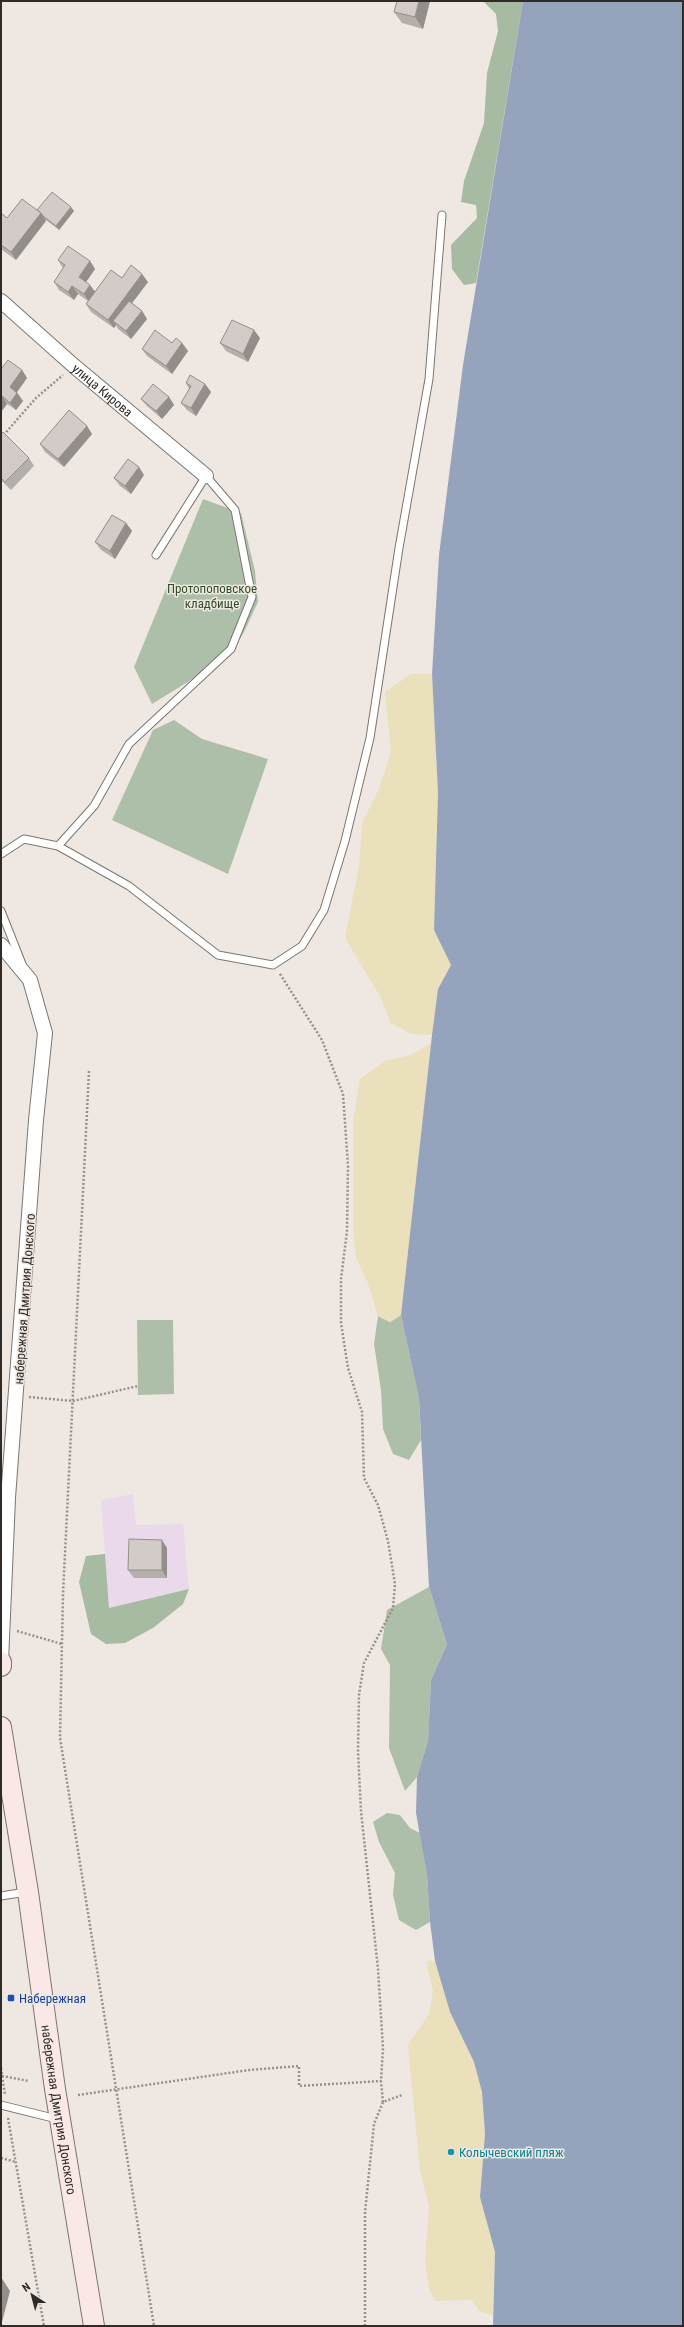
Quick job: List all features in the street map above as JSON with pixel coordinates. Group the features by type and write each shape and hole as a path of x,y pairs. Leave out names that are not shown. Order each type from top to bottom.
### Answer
{"street":[{"name":"улица Кирова","path":"1,301 74,366 206,476"},
{"name":"набережная Дмитрия Донского","path":"1,945 30,980 45,1033 36,1120 17,1396 4,1497 3,1627 1,1666"},
{"name":"набережная Дмитрия Донского","path":"1,1727 28,1892 61,2120 94,2326"}],"lane":[{"path":"1,854 24,839 58,846 129,886 218,955 273,965 302,946 324,910 345,841 370,738 399,548 429,378 442,215"},
{"path":"58,846 94,806 129,744 231,649 252,597 235,510 206,476 156,556"},
{"path":"1,911 30,980"},
{"path":"1,1896 28,1892"},
{"path":"4,2106 61,2120"}],"path":[{"path":"1,438 36,398 74,366"},
{"path":"273,965 297,997 322,1040 343,1094 348,1166 347,1231 341,1278 341,1323 348,1368 362,1412 364,1478 378,1505 395,1584 393,1608 364,1663 359,1695 358,1745 360,1811 378,1969 383,2048 381,2081 383,2102 374,2124 365,2212 365,2326"},
{"path":"89,1071 62,1644 60,1738 154,2326"},
{"path":"17,1396 73,1401 138,1386"},
{"path":"3,1627 62,1644"},
{"path":"78,2095 117,2091 249,2070 299,2066 300,2086 381,2081"},
{"path":"1,2068 4,2106 16,2162 44,2326"},
{"path":"2,2076 29,2080"},
{"path":"383,2102 402,2095"},
{"path":"1,2158 16,2162"}],"shaded area":[{"path":"133,1494 136,1525 183,1524 189,1589 109,1608 101,1500"}],"green space":[{"path":"483,1 523,1 476,283 464,285 452,269 451,245 477,218 476,205 461,202 464,181 484,123 487,73 498,31 496,14"},
{"name":"Протопоповское кладбище","path":"203,499 241,513 255,571 258,602 245,630 230,656 152,704 134,667"},
{"path":"174,720 202,739 268,759 228,874 112,820 153,730"},
{"path":"401,1315 419,1399 421,1440 409,1460 393,1454 383,1429 381,1390 374,1344 378,1316 390,1322"},
{"path":"137,1320 173,1320 174,1394 138,1395"},
{"path":"105,1554 109,1608 189,1589 183,1604 153,1628 125,1643 106,1644 91,1634 79,1582 86,1556"},
{"path":"429,1587 447,1644 431,1680 428,1741 417,1777 405,1791 389,1748 390,1665 381,1649 387,1610"},
{"path":"387,1813 400,1815 410,1828 420,1833 427,1875 430,1922 416,1930 399,1920 393,1895 395,1873 379,1842 373,1822"}],"sand":[{"path":"411,674 432,674 438,792 434,930 451,965 438,989 432,1035 411,1034 391,1023 380,996 345,938 359,865 362,823 379,789 391,752 385,692"},
{"path":"431,1043 401,1315 390,1322 378,1316 368,1283 356,1258 353,1227 353,1121 360,1079 385,1061 411,1055"},
{"name":"Колычевский пляж","path":"435,1961 450,2012 474,2062 482,2092 485,2134 480,2197 495,2252 493,2315 479,2311 472,2300 435,2301 429,2289 425,2261 429,2206 420,2171 408,2045 429,2014 433,1991 426,1962"}],"water":[{"path":"523,1 683,1 683,2326 493,2326 495,2252 480,2197 485,2134 482,2092 474,2062 450,2012 435,1961 430,1922 427,1875 416,1813 417,1777 428,1741 431,1680 447,1644 429,1587 419,1399 401,1315 438,989 451,965 434,930 438,792 432,674 439,555 463,365"}],"building":[{"path":"397,1 419,1 415,17 394,12"},
{"path":"52,192 71,207 56,226 37,210"},
{"path":"22,199 41,213 11,252 1,245 1,213 7,218"},
{"path":"68,246 90,261 79,277 90,285 84,294 72,286 68,292 54,282 65,265 58,260"},
{"path":"131,265 142,274 108,320 86,304 111,270 122,278"},
{"path":"129,301 142,311 126,331 113,321"},
{"path":"232,320 254,330 243,354 220,343"},
{"path":"155,330 172,343 176,338 182,343 166,366 142,349"},
{"path":"8,360 22,370 10,387 17,393 10,403 2,396 1,397 1,369"},
{"path":"190,375 205,384 191,408 181,403 191,386 186,383"},
{"path":"153,384 169,397 156,411 141,399"},
{"path":"69,410 87,426 58,459 40,444"},
{"path":"3,432 29,458 5,482 1,478 1,434"},
{"path":"128,459 139,467 125,486 114,478"},
{"path":"112,515 126,523 110,551 95,542"},
{"path":"129,1539 162,1540 162,1570 128,1570"}],"place":[{"name":"Набережная","path":"11,1998"},
{"name":"Колычевский пляж","path":"451,2152"}]}
